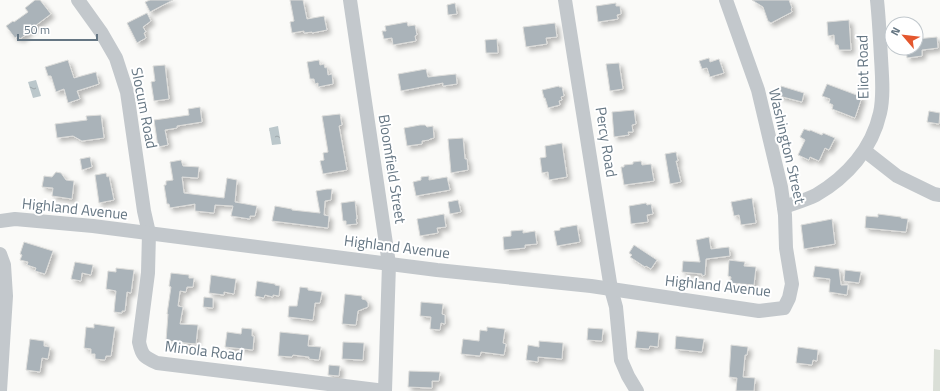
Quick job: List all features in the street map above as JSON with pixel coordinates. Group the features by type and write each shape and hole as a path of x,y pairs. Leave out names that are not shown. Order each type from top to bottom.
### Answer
{"street":[{"name":"Slocum Road","path":"78,0 101,32 116,58 127,92 144,211 149,233"},
{"name":"Bloomfield Street","path":"350,0 389,264 385,391"},
{"name":"Percy Road","path":"565,0 611,289 616,307 621,360 637,391"},
{"name":"Washington Street","path":"726,0 758,90 781,187 784,207 786,248 792,284 789,298 786,303"},
{"name":"Eliot Road","path":"784,207 815,195 836,182 865,151 874,132 880,112 883,81 877,0"},
{"path":"865,151 897,176 934,194 940,194"},
{"name":"Highland Avenue","path":"0,221 15,219 93,226 389,264 611,289 759,311 784,308 786,303"},
{"name":"Minola Road","path":"149,233 148,274 139,342 145,358 157,363 385,391"},
{"path":"0,254 4,265 6,296 0,391"}],"shaded area":[{"path":"934,349 940,350 940,391 933,391"}],"water":[{"path":"36,80 41,96 33,98 28,82"},
{"path":"278,126 281,144 272,145 269,128"}],"building":[{"path":"35,0 40,0 51,14 20,39 18,36 15,38 6,26 28,12 25,8"},
{"path":"150,0 173,0 150,12 145,2"},
{"path":"290,0 303,0 307,19 324,16 327,30 312,33 304,33 304,31 292,33 290,22 294,21"},
{"path":"752,0 789,0 792,12 771,23 768,21 763,7"},
{"path":"455,3 457,14 448,15 447,5"},
{"path":"616,3 616,6 620,6 621,14 617,15 618,19 598,22 596,6"},
{"path":"147,13 151,21 143,27 146,32 144,33 146,38 137,43 127,23"},
{"path":"849,20 851,50 839,50 838,45 835,45 834,35 828,36 827,22"},
{"path":"407,22 408,26 415,25 417,35 415,36 416,41 393,45 392,38 384,39 382,31 386,31 385,26"},
{"path":"555,23 557,37 546,38 547,44 526,47 523,27"},
{"path":"937,37 938,48 924,50 924,38"},
{"path":"497,39 498,53 486,53 485,40"},
{"path":"907,56 922,56 907,58"},
{"path":"709,58 710,62 719,59 724,73 710,77 707,68 702,69 699,61"},
{"path":"68,60 74,78 96,72 99,84 77,91 80,99 68,103 64,89 56,92 51,76 48,76 45,67"},
{"path":"319,60 320,65 324,64 325,68 327,67 328,75 332,74 333,84 318,87 318,83 315,84 314,79 310,79 307,62"},
{"path":"619,63 623,89 610,91 606,64"},
{"path":"165,65 169,99 154,101 151,82 155,81 153,66"},
{"path":"426,69 428,77 456,74 457,84 443,86 443,83 401,91 398,74"},
{"path":"827,84 862,97 855,118 832,109 833,105 829,103 830,99 822,96"},
{"path":"559,86 562,87 564,96 561,97 562,100 559,101 560,105 548,108 542,90"},
{"path":"781,86 804,93 802,102 779,96"},
{"path":"200,107 202,122 177,126 177,128 165,130 168,145 158,147 154,120 189,115 188,109"},
{"path":"634,110 636,124 632,125 633,132 628,132 629,135 614,137 612,112"},
{"path":"929,111 940,113 939,124 927,122"},
{"path":"340,114 342,125 339,126 347,170 323,174 320,161 324,160 323,153 328,152 322,116"},
{"path":"101,115 104,138 82,141 73,136 57,138 55,124 87,120 86,116"},
{"path":"425,125 427,127 433,126 434,138 422,141 422,144 407,146 404,128"},
{"path":"804,129 822,135 823,133 835,138 829,150 825,148 819,161 810,157 809,160 798,155 805,140 800,137"},
{"path":"463,138 465,159 467,159 468,170 451,173 448,139"},
{"path":"562,143 567,177 549,180 548,172 542,173 540,158 546,157 545,146"},
{"path":"676,152 678,161 676,161 681,182 670,184 665,154"},
{"path":"90,157 92,167 82,170 80,159"},
{"path":"181,160 183,166 199,167 198,178 182,177 184,193 224,198 227,178 237,180 235,202 257,206 255,216 250,216 250,219 231,216 233,206 215,205 214,213 195,211 195,204 170,208 169,204 167,204 164,185 166,185 166,181 173,180 170,162"},
{"path":"641,161 642,165 651,164 654,181 624,185 621,167 624,167 624,165 633,164 633,162"},
{"path":"56,172 61,173 66,180 74,181 72,199 52,196 53,188 42,187 44,176 52,177"},
{"path":"106,173 107,177 109,176 114,200 99,203 95,175"},
{"path":"429,176 429,180 447,177 450,190 416,196 413,182 421,180 421,177"},
{"path":"332,189 331,200 325,201 324,215 329,216 328,228 272,221 275,206 292,210 320,213 316,191"},
{"path":"752,198 756,223 741,225 739,215 734,216 731,202"},
{"path":"458,200 461,212 450,214 448,202"},
{"path":"355,201 357,224 346,225 346,221 343,221 341,203"},
{"path":"646,203 647,205 651,204 653,214 647,215 648,222 631,224 629,206"},
{"path":"444,214 446,227 437,228 438,233 420,236 417,219"},
{"path":"878,214 908,219 906,232 865,228 866,216 878,217"},
{"path":"832,219 835,244 804,249 801,225"},
{"path":"577,225 580,242 557,246 554,231 560,230 560,228"},
{"path":"523,230 523,233 535,231 537,244 525,245 525,248 504,250 503,237 511,236 511,231"},
{"path":"709,237 711,249 729,247 730,256 706,259 705,275 702,276 702,274 682,272 683,261 700,262 696,240"},
{"path":"24,242 53,251 45,274 35,271 36,268 27,265 28,262 20,260 22,255 20,254"},
{"path":"634,245 657,260 651,269 646,266 645,267 630,257 632,255 629,253"},
{"path":"729,260 745,262 744,266 756,267 754,285 730,283 731,277 728,276"},
{"path":"75,262 93,265 91,275 82,273 81,281 71,279"},
{"path":"815,266 839,269 841,285 848,285 847,295 829,292 830,279 813,277"},
{"path":"116,268 134,270 131,293 127,292 125,311 122,311 122,313 114,312 116,291 106,289 108,271 116,272"},
{"path":"845,270 861,272 859,283 844,281"},
{"path":"171,273 189,275 189,278 194,278 193,287 187,287 186,292 180,291 178,306 183,307 180,324 198,325 196,344 166,341"},
{"path":"211,275 236,279 234,294 224,292 224,295 209,293"},
{"path":"257,281 280,286 279,296 273,295 273,297 265,295 264,298 255,296"},
{"path":"300,287 322,292 320,303 315,303 313,320 288,317 289,306 297,306"},
{"path":"345,294 362,296 362,299 366,300 368,303 368,307 358,311 356,325 342,324"},
{"path":"204,297 213,298 213,308 203,307"},
{"path":"421,302 443,304 442,314 445,315 445,324 441,323 440,330 430,329 431,317 420,316"},
{"path":"94,324 115,327 111,356 106,356 105,360 95,359 95,354 91,354 91,349 84,348 86,327 94,328"},
{"path":"487,327 505,329 503,343 506,344 504,355 481,352 480,356 461,354 463,339 479,341 480,330 487,331"},
{"path":"242,328 252,329 252,336 254,336 253,350 225,347 227,332 241,334"},
{"path":"588,328 603,329 602,341 587,340"},
{"path":"637,331 659,333 658,347 650,346 649,349 635,348"},
{"path":"280,332 309,335 308,346 321,347 319,360 293,355 292,357 278,356"},
{"path":"676,336 704,339 702,352 675,349"},
{"path":"30,339 44,341 44,346 50,347 48,359 42,358 40,372 26,370"},
{"path":"539,341 563,343 562,359 538,357 538,362 526,360 528,345 539,347"},
{"path":"343,342 364,343 363,360 342,359"},
{"path":"731,345 748,347 747,355 745,355 743,377 755,378 754,391 736,391 737,378 729,377"},
{"path":"798,347 818,350 817,361 813,360 812,365 796,363"},
{"path":"329,365 340,366 339,376 328,375"},
{"path":"409,371 440,372 439,381 432,381 432,388 408,387"}]}
